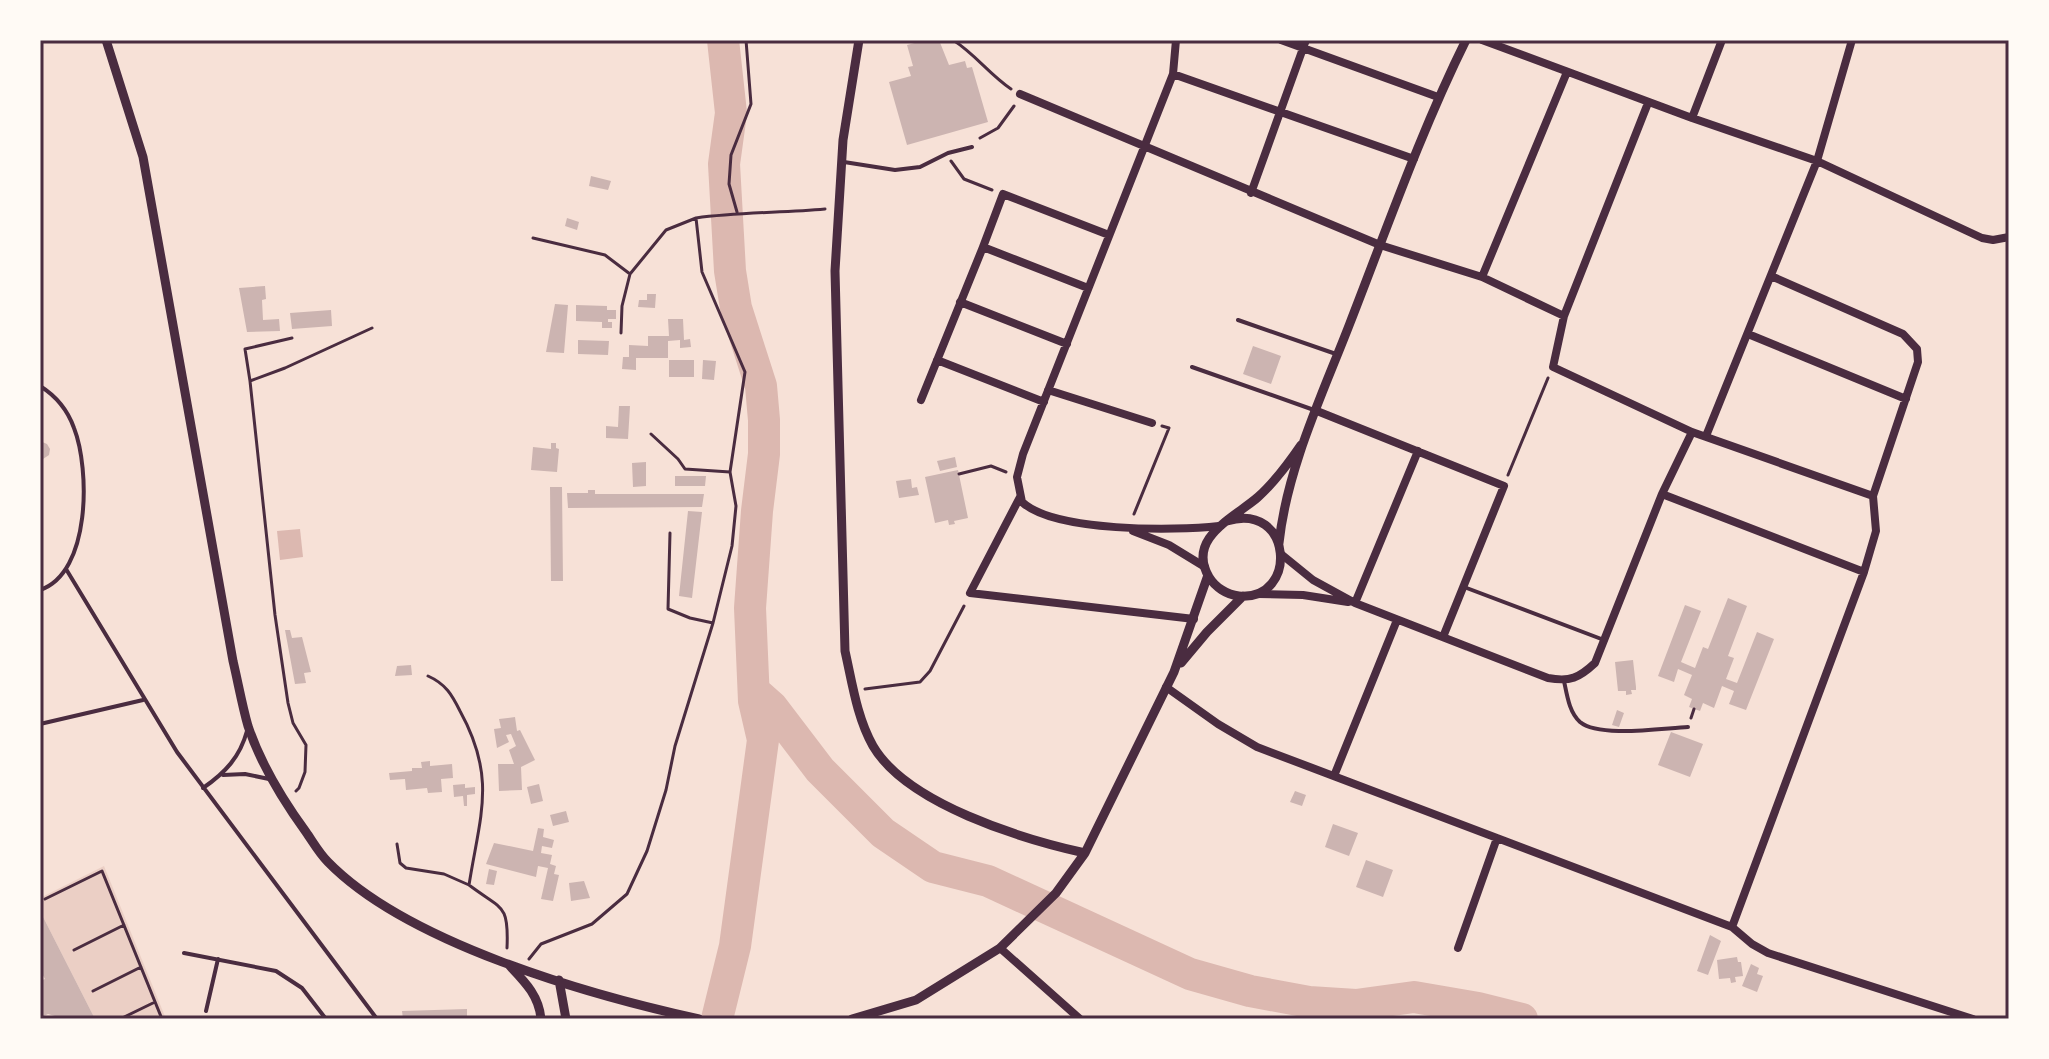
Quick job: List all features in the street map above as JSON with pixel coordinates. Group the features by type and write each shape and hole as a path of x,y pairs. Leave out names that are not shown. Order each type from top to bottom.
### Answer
{"street":[{"path":"106,40 143,157 233,661 249,727 270,779 283,801 327,861 375,900 418,924 522,968 699,1019"},
{"path":"859,40 841,162 835,271 845,651 854,693 873,747 901,779 940,804 1050,845 1085,853"},
{"path":"1176,40 1173,74 1048,390 1017,477 1021,496 1030,509 1042,515 1128,529 1169,545 1206,571 1223,591 1248,595 1303,595 1355,603"},
{"path":"1281,40 1304,44 1438,97"},
{"path":"1174,672 1207,632 1248,595 1263,590 1277,574 1285,505 1308,434 1438,97 1466,40"},
{"path":"1482,40 1648,103 1817,161 1982,238 2009,237"},
{"path":"1692,118 1722,40"},
{"path":"1706,436 1817,161 1852,40"},
{"path":"1251,193 1304,44"},
{"path":"1482,277 1567,72"},
{"path":"1173,74 1414,159"},
{"path":"1020,94 1380,245 1482,277 1564,316"},
{"path":"1648,103 1564,316 1553,367 1692,432 1873,496"},
{"path":"921,400 1003,194 1109,235"},
{"path":"983,247 1088,288"},
{"path":"1732,927 1864,572 1876,531 1873,496 1918,362 1917,349 1903,334 1771,276"},
{"path":"960,302 1067,344"},
{"path":"1748,334 1906,399"},
{"path":"937,360 1044,402"},
{"path":"1048,390 1152,423"},
{"path":"1317,411 1504,486 1443,637"},
{"path":"1128,529 1223,523 1237,518 1258,521 1274,534 1280,548 1313,580 1355,603 1548,678 1564,681 1579,678 1595,663 1662,494 1692,432"},
{"path":"852,1019 916,1000 1000,948 1056,893 1085,853 1174,672 1194,619 1206,571 1204,549 1207,540 1272,483 1308,434"},
{"path":"1355,603 1418,451"},
{"path":"1662,494 1864,572"},
{"path":"1021,496 970,593 1194,619"},
{"path":"1334,776 1397,620"},
{"path":"1166,687 1257,747 1732,927 1768,953 1973,1019"},
{"path":"1458,948 1497,838"},
{"path":"1000,948 1080,1019"},
{"path":"506,962 532,991 541,1019"},
{"path":"559,980 566,1019"}],"lane":[{"path":"841,162 895,170 920,167 948,153 972,147"},
{"path":"1238,320 1338,355"},
{"path":"1192,367 1317,411"},
{"path":"40,386 55,397 68,416 77,437 83,466 82,519 66,569 56,582 40,590"},
{"path":"66,569 143,700 203,788 377,1019"},
{"path":"1464,587 1604,640"},
{"path":"1564,681 1570,708 1580,722 1589,727 1608,730 1688,727"},
{"path":"40,724 143,700"},
{"path":"203,788 220,776 241,748 249,727"},
{"path":"220,776 245,774 270,779"},
{"path":"184,953 266,968 286,975 302,988 326,1019"},
{"path":"206,1011 218,959"}],"path":[{"path":"737,212 729,184 731,155 751,104 746,40"},
{"path":"953,40 973,53 993,77 1020,94 1008,117 972,147"},
{"path":"948,153 953,167 964,179 1003,194"},
{"path":"621,333 622,306 630,274 666,230 696,218 737,212 780,213 838,208"},
{"path":"522,968 541,944 592,924 627,894 647,851 662,802 732,546 736,506 730,472 745,372 702,272 696,218"},
{"path":"533,238 605,255 630,274"},
{"path":"250,381 372,328"},
{"path":"283,801 299,788 305,772 306,745 293,723 288,703 245,349 292,338"},
{"path":"1504,486 1553,367"},
{"path":"1128,529 1169,428 1152,423"},
{"path":"651,434 685,469 730,472"},
{"path":"959,474 991,466 1017,477"},
{"path":"670,533 668,609 713,623"},
{"path":"854,693 871,687 920,682 930,671 970,593"},
{"path":"428,676 447,687 473,734 483,769 484,798 469,885"},
{"path":"397,844 400,863 406,868 444,874 469,885 504,909 508,922 506,962"},
{"path":"45,899 102,871 162,1019"},
{"path":"74,950 124,925"},
{"path":"93,991 141,967"},
{"path":"120,1019 155,1002"}],"shaded area":[{"path":"300,529 303,557 280,560 277,531"},
{"path":"104,866 166,1019 95,1019 40,911 40,898"}],"building":[{"path":"939,40 949,65 965,61 967,68 972,67 988,122 907,145 889,82 911,76 908,67 913,66 907,45"},
{"path":"591,176 611,181 608,190 589,186"},
{"path":"567,218 579,222 577,230 565,226"},
{"path":"265,286 263,320 279,319 280,331 247,332 239,288"},
{"path":"647,294 656,294 655,308 638,307 639,300 647,300"},
{"path":"555,304 568,305 564,353 546,352"},
{"path":"576,305 607,306 607,310 616,310 616,319 608,319 612,322 612,328 602,328 602,322 576,321"},
{"path":"331,310 332,326 292,329 290,313"},
{"path":"668,319 683,319 684,340 690,339 691,347 680,348 680,340 668,341 668,358 636,358 636,370 622,369 623,357 629,357 629,345 648,346 648,336 669,336"},
{"path":"578,340 609,341 608,355 578,354"},
{"path":"1253,346 1281,356 1271,384 1243,374"},
{"path":"669,360 694,360 694,377 669,377"},
{"path":"703,360 716,361 714,380 702,379"},
{"path":"619,406 630,406 628,439 606,438 606,426 618,427"},
{"path":"40,441 50,449 49,455 40,461"},
{"path":"551,443 556,443 559,449 557,472 531,470 533,447 551,449"},
{"path":"955,457 957,467 940,471 937,461"},
{"path":"646,462 646,486 633,487 632,463"},
{"path":"958,470 968,518 949,525 948,520 935,523 925,477"},
{"path":"675,476 706,476 705,486 675,486"},
{"path":"911,479 912,488 917,487 919,495 899,498 896,481"},
{"path":"550,487 562,487 563,581 551,581"},
{"path":"588,490 595,490 595,494 704,494 702,507 568,508 567,493 588,493"},
{"path":"688,511 702,512 692,598 679,596"},
{"path":"1728,598 1747,606 1728,656 1734,658 1726,679 1737,683 1757,632 1774,639 1746,710 1729,704 1734,691 1722,686 1714,708 1703,703 1700,711 1689,707 1692,699 1684,695 1692,675 1678,669 1674,682 1658,676 1685,605 1701,611 1681,662 1695,668 1703,647 1708,649"},
{"path":"285,630 290,630 292,638 302,637 311,672 304,673 306,683 295,684"},
{"path":"1633,660 1636,690 1626,695 1626,691 1618,691 1615,662"},
{"path":"411,665 412,675 395,676 397,666"},
{"path":"1617,710 1624,713 1619,727 1612,725"},
{"path":"515,717 517,731 520,730 535,760 521,767 522,790 499,791 498,764 514,764 509,750 516,746 511,734 506,735 509,742 497,748 494,729 501,728 499,719"},
{"path":"1671,732 1703,744 1690,777 1658,765"},
{"path":"430,761 430,766 452,764 453,778 441,779 442,792 428,793 427,788 406,790 405,779 390,780 389,773 412,771 412,768 422,768 421,762"},
{"path":"465,784 465,788 475,787 475,794 467,795 467,806 464,806 463,796 454,797 453,785"},
{"path":"539,784 543,801 531,804 527,787"},
{"path":"1295,791 1306,795 1302,806 1290,802"},
{"path":"566,811 569,822 553,826 550,815"},
{"path":"1333,824 1358,833 1349,856 1325,847"},
{"path":"538,828 544,829 543,837 554,840 552,848 542,846 541,853 552,855 550,864 556,866 554,874 559,875 553,901 541,899 548,868 538,866 536,877 486,864 494,843 533,851"},
{"path":"1366,860 1393,870 1383,897 1356,887"},
{"path":"489,869 497,871 494,885 486,884"},
{"path":"584,881 590,898 571,901 569,883"},
{"path":"40,911 95,1019 65,1019 48,1014 40,1018 40,981 45,979 40,970"},
{"path":"1710,935 1721,941 1708,975 1697,971"},
{"path":"1737,957 1743,976 1735,977 1736,982 1731,983 1730,978 1719,979 1717,960"},
{"path":"1751,964 1759,968 1757,974 1763,976 1757,992 1742,986"},
{"path":"467,1009 467,1019 403,1019 402,1011"}],"waterway":[{"path":"717,1019 735,946 763,740 754,701 750,608 764,454 764,420 761,386 736,308 730,271 724,164 731,113 723,40"},
{"path":"754,691 772,707 820,770 883,833 933,867 988,881 1190,974 1250,991 1309,1002 1356,1005 1414,997 1522,1019"}]}
